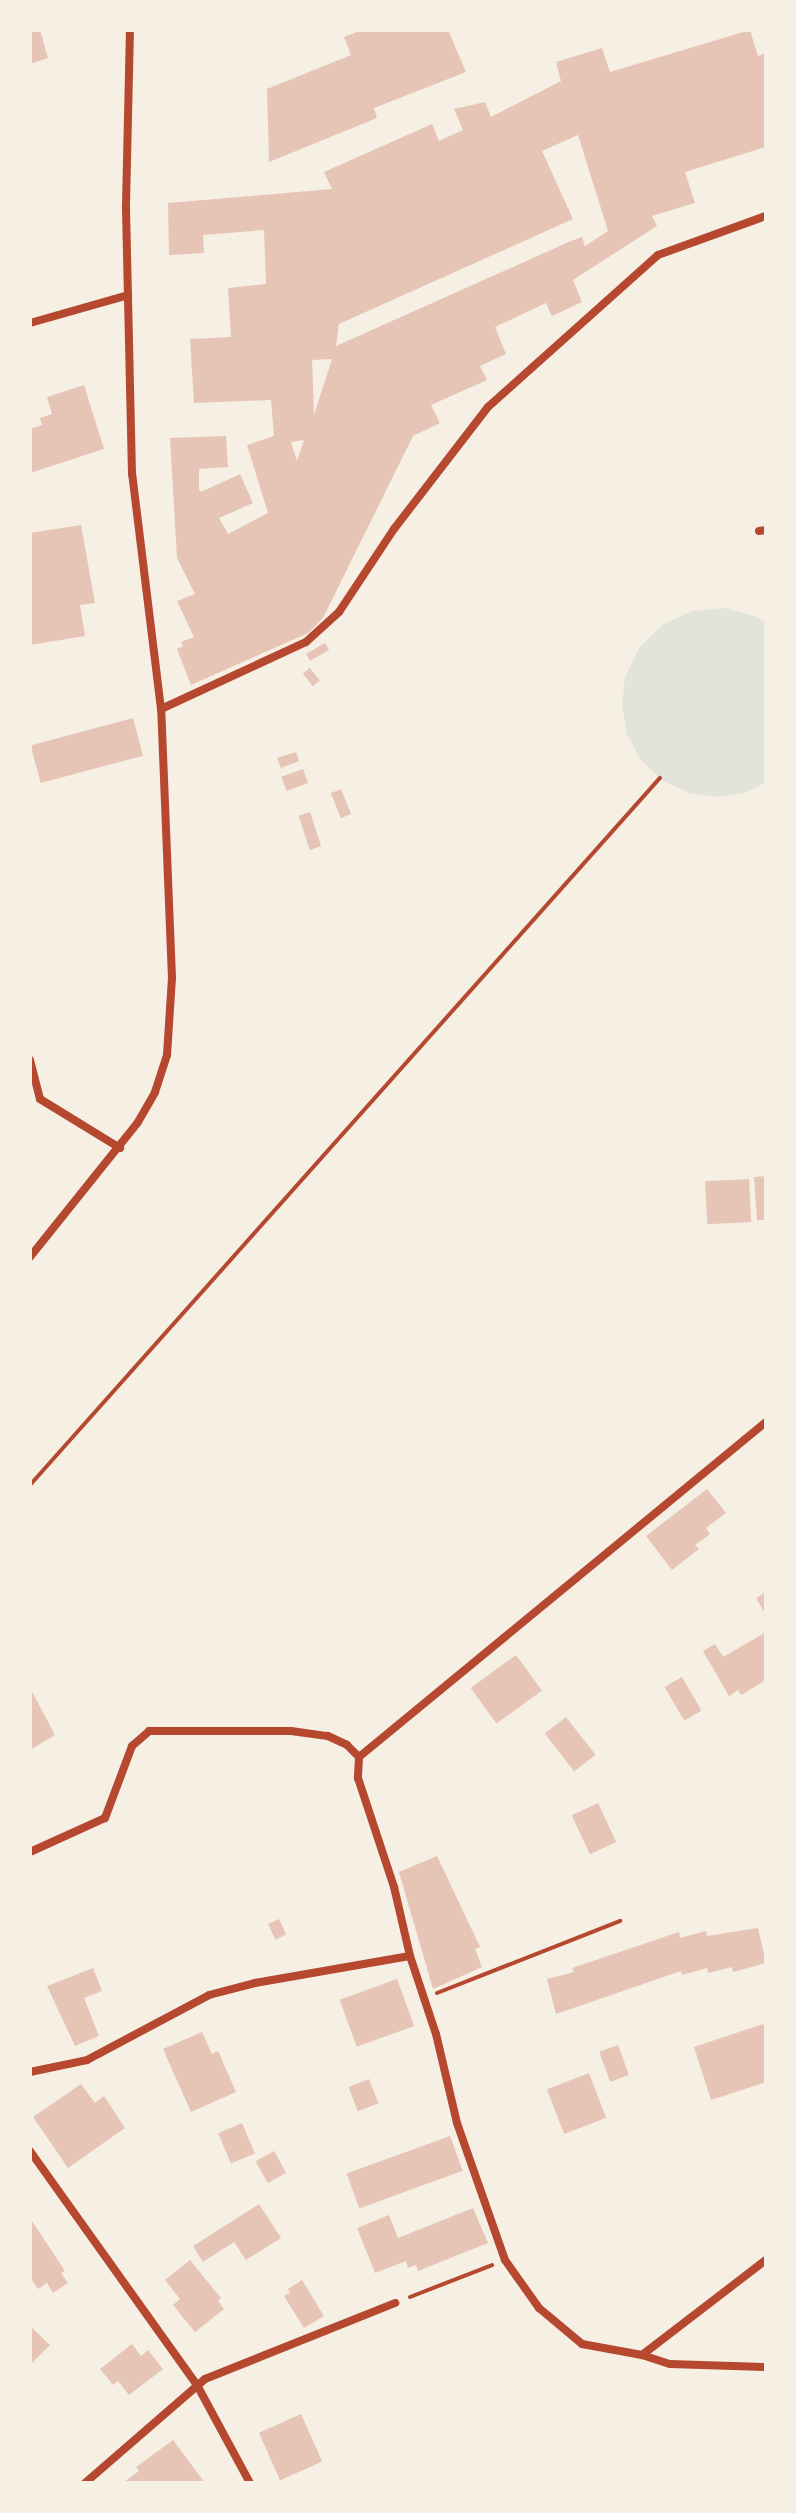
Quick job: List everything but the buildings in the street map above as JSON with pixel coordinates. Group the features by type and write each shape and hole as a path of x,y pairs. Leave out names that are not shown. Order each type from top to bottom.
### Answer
{"street":[{"path":"30,1257 120,1148 155,1092 167,1055 172,978 161,709 132,474 128,295 130,30"},
{"path":"161,709 306,642 339,612 394,529 488,407 658,255 766,216"},
{"path":"30,323 128,295"},
{"path":"30,1060 40,1099 120,1148"},
{"path":"359,1757 766,1422"},
{"path":"30,1852 105,1818 132,1746 149,1731 291,1731 328,1736 347,1745 359,1757 358,1778 394,1887 457,2123 505,2260 539,2308 582,2344 642,2355 670,2364 766,2367"},
{"path":"30,2072 87,2060 209,1995 255,1983 410,1956"},
{"path":"30,2151 197,2385 250,2483"},
{"path":"642,2355 766,2260"},
{"path":"85,2483 205,2379 395,2303"}],"path":[{"path":"30,1485 660,778"},
{"path":"424,1999 620,1921"},
{"path":"395,2303 505,2260"}],"shaded area":[{"path":"724,608 755,616 766,623 766,782 747,792 718,797 689,793 663,781 641,760 627,734 622,706 625,677 639,648 662,625 692,611"}]}
